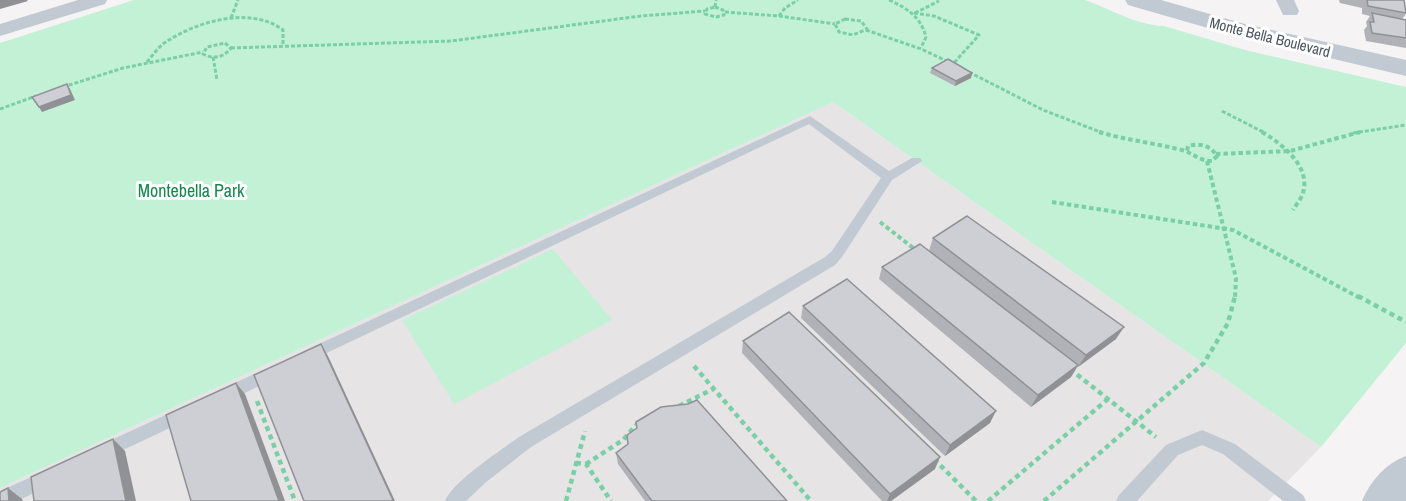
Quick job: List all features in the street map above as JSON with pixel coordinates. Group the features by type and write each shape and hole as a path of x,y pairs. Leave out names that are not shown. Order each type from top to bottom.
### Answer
{"street":[{"path":"0,30 98,0"},
{"name":"Monte Bella Boulevard","path":"1136,0 1240,30 1406,68"},
{"path":"1384,501 1406,475"}],"lane":[{"path":"93,456 810,119 888,177"},
{"path":"454,501 479,477 525,442 830,261 888,177 916,161"},
{"path":"1125,501 1172,450 1202,437 1229,449 1297,501"},
{"path":"0,500 62,471"}],"path":[{"path":"231,18 238,0"},
{"path":"715,7 716,0"},
{"path":"779,16 785,8 798,0"},
{"path":"866,30 921,49 953,64 979,35 934,16 914,13 889,0"},
{"path":"914,13 939,1"},
{"path":"203,52 204,56 213,57 224,55 231,48 283,44 415,44 487,38 634,15 705,12 715,7"},
{"path":"715,7 725,12 779,16 835,24 845,19 856,19 864,24 866,30"},
{"path":"705,12 707,15 716,17 725,12"},
{"path":"914,13 925,28 926,37 921,49"},
{"path":"147,63 153,52 170,38 193,27 231,18 271,21 283,30 285,37 283,44"},
{"path":"835,24 839,32 848,35 858,35 866,30"},
{"path":"53,91 105,73 203,52 207,47 221,43 229,44 231,48"},
{"path":"213,57 217,80"},
{"path":"964,69 1043,109 1088,128 1119,138 1187,151 1195,158 1207,161 1215,160 1216,154"},
{"path":"0,109 43,94"},
{"path":"1222,111 1257,127 1290,151 1303,177 1305,189 1302,200 1293,210"},
{"path":"1187,151 1188,146 1200,144 1216,154 1290,151 1359,132 1406,125"},
{"path":"1044,501 1204,363 1224,336 1233,315 1236,278 1207,161"},
{"path":"1052,202 1223,227 1241,234 1406,322"},
{"path":"865,211 921,254"},
{"path":"681,349 811,501"},
{"path":"1061,363 1172,450"},
{"path":"249,383 296,501"},
{"path":"675,408 713,389"},
{"path":"988,501 1108,399"},
{"path":"566,501 593,401"},
{"path":"576,463 586,464 623,440 645,416"},
{"path":"927,452 976,501"},
{"path":"586,464 611,501"}],"shaded area":[{"path":"833,102 1321,447 1268,501 0,501 0,488"}],"green space":[{"name":"Montebella Park","path":"134,0 1085,0 1143,23 1164,26 1245,50 1406,87 1406,343 1321,447 833,102 0,488 0,43"},
{"path":"553,249 612,320 454,404 402,320"}],"building":[{"path":"1367,0 1404,0 1406,13 1368,6"},
{"path":"1372,13 1406,20 1406,38 1372,33 1370,22 1374,22"},
{"path":"948,59 972,73 956,81 932,68"},
{"path":"67,84 71,95 39,107 32,97"},
{"path":"967,216 1124,327 1086,355 933,238"},
{"path":"920,244 1078,365 1038,395 882,267"},
{"path":"847,279 996,411 950,445 803,306"},
{"path":"789,312 940,457 890,494 743,341"},
{"path":"321,344 393,500 391,501 304,501 254,375"},
{"path":"236,383 279,501 191,501 166,415"},
{"path":"697,400 787,501 652,501 616,453 628,444 627,435 637,428 636,422 661,407 688,404"},
{"path":"113,439 126,501 34,501 31,477"},
{"path":"8,488 9,501 0,501 0,492"}]}
